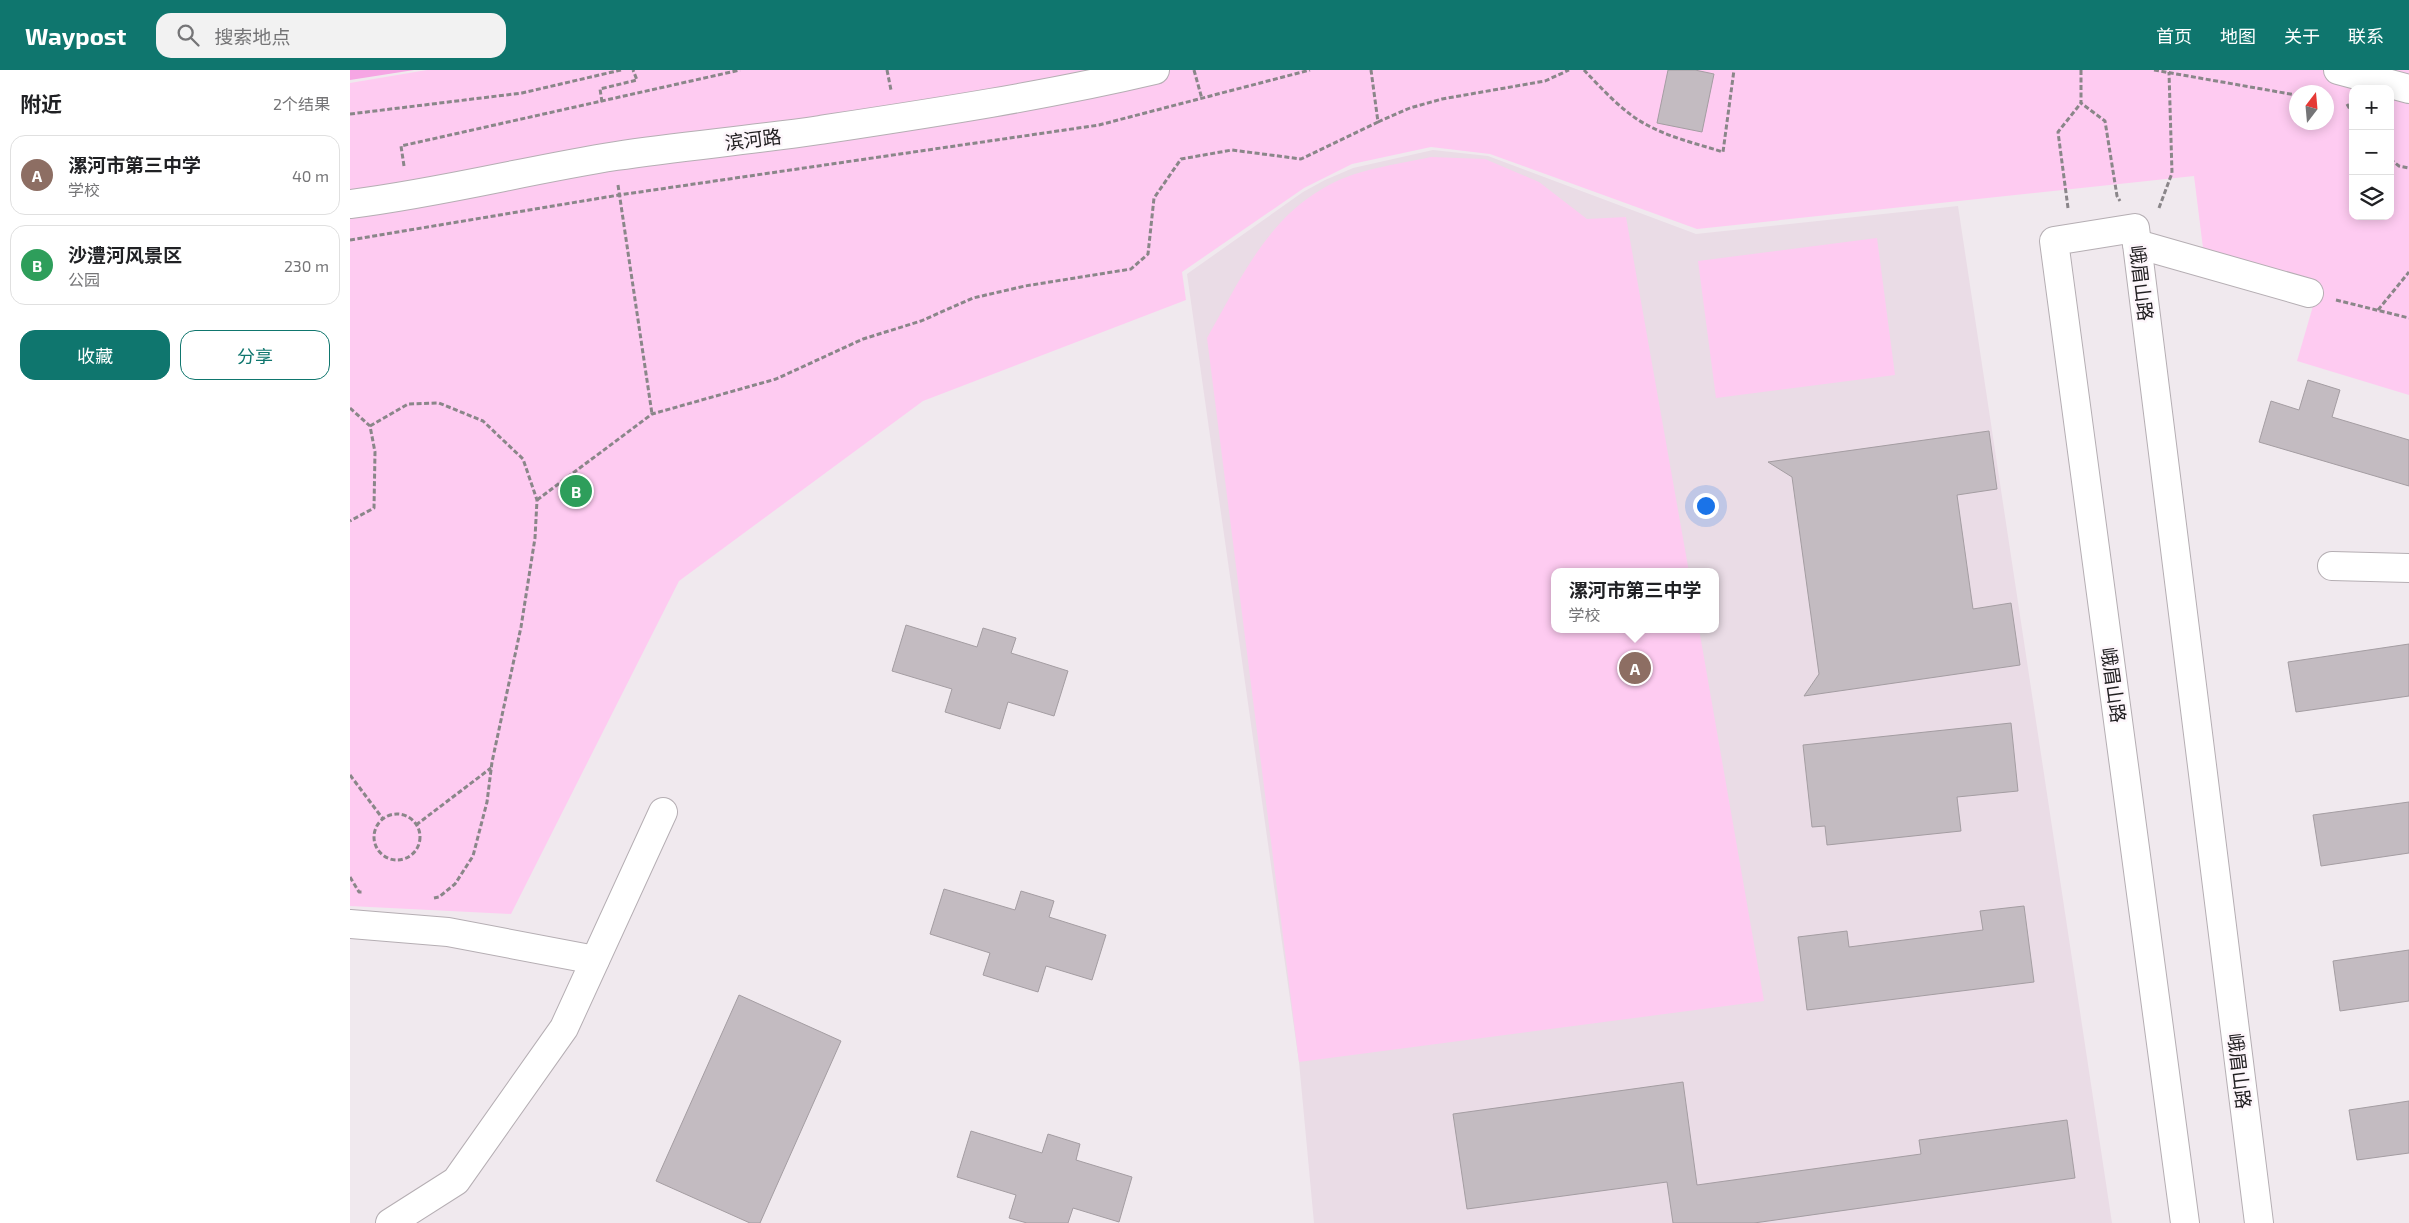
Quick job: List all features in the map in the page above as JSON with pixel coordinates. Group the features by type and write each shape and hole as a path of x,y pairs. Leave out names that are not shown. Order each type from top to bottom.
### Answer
{"street":[{"name":"滨河路","path":"350,204 408,196 615,157 820,130 1090,85 1155,70"},
{"path":"2338,70 2409,89"},
{"path":"2136,236 2309,293"},
{"name":"峨眉山路","path":"2185,1223 2054,241 2136,236 2259,1223"},
{"path":"2332,566 2409,568"},
{"path":"390,1223 456,1181 564,1028 662,812"},
{"path":"350,924 448,932 595,960"}],"path":[{"path":"350,114 522,93 621,70"},
{"path":"602,102 600,89 637,80 633,70"},
{"path":"408,196 401,146 740,70"},
{"path":"1194,70 1202,99"},
{"path":"350,240 619,194 1099,125 1310,70"},
{"path":"1371,70 1378,122"},
{"path":"537,500 652,414 776,379 863,339 921,321 973,298 1026,286 1131,270 1148,254 1154,198 1181,160 1232,150 1301,159 1410,108 1442,99 1545,81 1569,70"},
{"path":"1584,70 1604,91 1646,125 1674,137 1723,152 1734,70"},
{"path":"2054,241 2068,208 2058,132 2081,103 2081,70"},
{"path":"2154,70 2289,94"},
{"path":"2081,103 2105,121 2117,196 2136,236 2155,217 2172,173 2169,72"},
{"path":"2347,104 2349,108"},
{"path":"615,157 652,414"},
{"path":"2394,162 2399,166 2409,168"},
{"path":"2378,310 2409,272"},
{"path":"2309,293 2409,318"},
{"path":"370,426 408,404 439,402 483,421 523,460 537,500 535,538 521,627 491,768 487,802 473,856 455,884 439,897 430,900"},
{"path":"350,408 370,426 375,452 374,508 350,521"},
{"path":"416,825 491,768"},
{"path":"350,775 382,819"},
{"path":"389,816 405,816 416,825 419,832 418,846 408,858 393,860 380,853 374,839 377,824 382,819 389,816"}],"shaded area":[{"path":"350,70 414,70 350,80"},
{"path":"427,70 2409,70 2409,395 2297,361 2320,282 2203,248 2194,176 1697,229 1490,154 1431,147 1352,164 1304,188 1182,272 1186,300 923,401 679,581 511,914 350,906 350,83"},
{"path":"1433,150 1488,156 1696,234 1958,206 2112,1223 1314,1223 1299,1062 1187,274 1303,192 1353,168"},
{"path":"1431,157 1485,159 1539,182 1587,219 1626,217 1688,568 1551,568 1551,633 1700,633 1764,1001 1299,1062 1207,338 1242,276 1269,236 1284,219 1302,203 1334,182 1375,168"},
{"path":"1877,238 1895,375 1716,398 1698,261"}],"building":[{"path":"1668,70 1695,70 1714,74 1702,132 1657,123"},
{"path":"2308,380 2340,390 2332,417 2409,440 2409,486 2259,442 2271,401 2299,410"},
{"path":"1989,431 1997,489 1957,495 1973,609 2011,603 2020,665 1804,696 1819,674 1792,477 1768,462"},
{"path":"906,625 977,647 983,628 1016,638 1011,653 1068,671 1054,716 1008,702 1000,729 945,712 952,689 892,671"},
{"path":"2409,644 2409,696 2296,712 2288,662"},
{"path":"2011,723 2018,791 1957,797 1961,831 1827,845 1825,826 1812,827 1803,745"},
{"path":"2409,802 2409,853 2321,866 2313,815"},
{"path":"944,889 1015,910 1021,891 1054,901 1049,917 1106,935 1092,980 1046,966 1038,992 983,975 990,953 930,934"},
{"path":"2024,906 2034,982 1807,1010 1798,937 1847,931 1849,947 1983,930 1980,911"},
{"path":"2409,950 2409,1001 2340,1011 2333,961"},
{"path":"739,995 841,1041 760,1223 750,1223 656,1181"},
{"path":"1683,1082 1697,1185 1921,1154 1919,1140 2067,1120 2075,1178 1754,1223 1673,1223 1667,1182 1467,1209 1453,1114"},
{"path":"2409,1101 2409,1153 2357,1160 2349,1110"},
{"path":"971,1131 1042,1153 1048,1134 1080,1144 1076,1160 1132,1177 1119,1222 1073,1208 1068,1223 1027,1223 1009,1218 1016,1195 957,1177"}],"place":[{"name":"沙澧河风景区","path":"576,491"},
{"name":"漯河市第三中学","path":"1635,668"}]}
